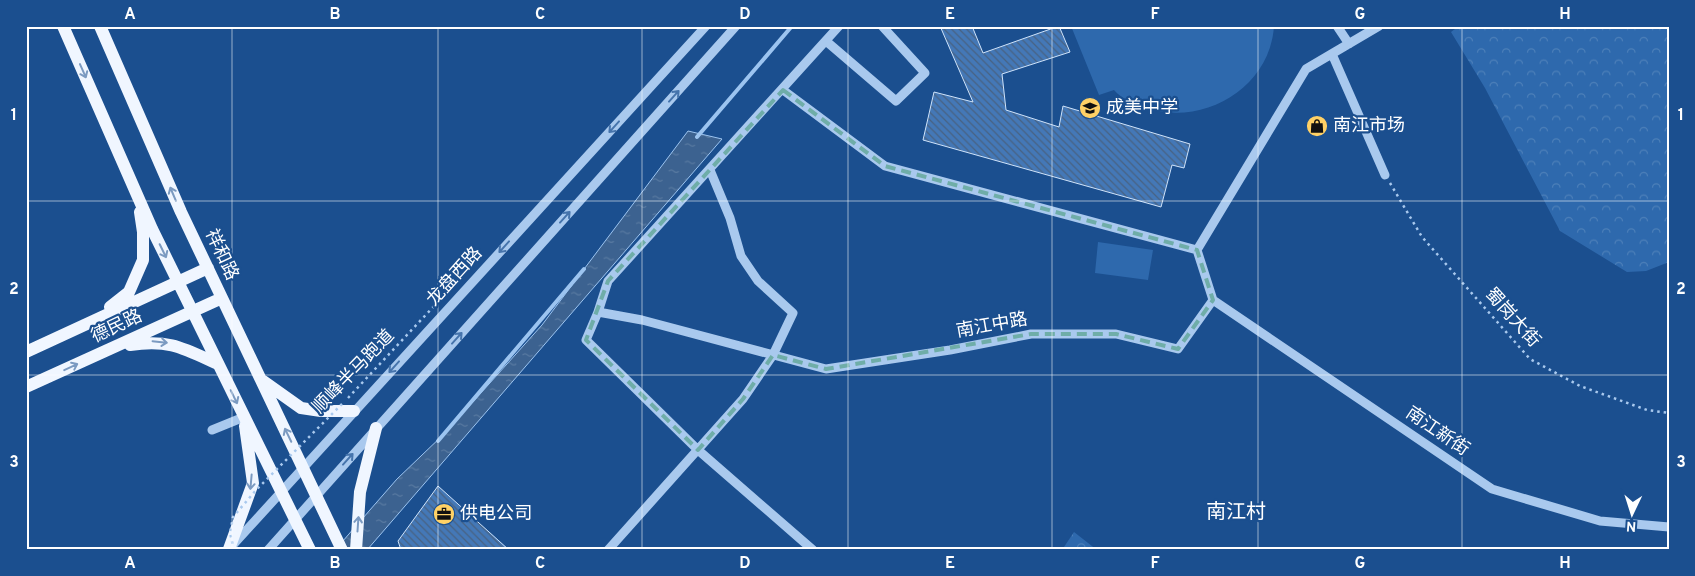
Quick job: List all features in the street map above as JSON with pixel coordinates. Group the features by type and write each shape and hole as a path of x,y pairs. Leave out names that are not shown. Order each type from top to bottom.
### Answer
{"main road":[{"path":"63,26 135,190 192,311 310,550"},
{"name":"祥和路","path":"100,26 181,212 342,550"},
{"path":"91,321 129,292 143,260 144,232 135,190"},
{"path":"26,352 208,268"},
{"name":"德民路","path":"26,387 222,298"},
{"path":"112,348 152,342 172,344 218,364"},
{"path":"261,380 301,408 321,411 354,411"},
{"path":"231,550 253,483 244,417"},
{"path":"356,550 360,497 376,428"}],"street":[{"name":"龙盘西路","path":"231,550 302,467 706,26"},
{"path":"268,550 736,26"},
{"path":"813,550 698,450 586,340 608,281 839,26"},
{"path":"826,41 896,101 924,74 882,26"},
{"path":"1337,26 1349,44"},
{"path":"1213,300 1197,250 1306,69 1378,26"},
{"path":"1332,54 1385,176"},
{"path":"783,90 885,166 1197,250"},
{"path":"608,550 743,399 773,355 793,313 758,281 741,256 730,218 710,170"},
{"name":"南江中路","path":"598,312 642,320 826,369 950,350 1031,334 1116,334 1178,349 1213,300"},
{"name":"南江新街","path":"1213,300 1492,489 1600,521 1669,527"},
{"path":"212,430 244,417"}],"path":[{"name":"蜀岗大街","path":"1385,176 1422,237 1530,359 1580,386 1647,410 1669,413"},
{"name":"顺峰半马跑道","path":"231,550 230,533 233,517 243,504 350,396 436,304"}],"highlighted area":[{"path":"783,90 885,166 1197,250 1213,300 1178,349 1116,334 1031,334 826,369 773,355 743,399 698,450 586,340 608,281"}],"green space":[{"path":"1071,26 1274,26 1270,48 1260,68 1246,85 1229,98 1209,107 1188,112 1166,112 1132,102 1114,90 1099,95"},
{"path":"1459,26 1669,26 1669,262 1646,271 1627,272 1560,231 1485,88 1451,32"},
{"path":"1098,242 1153,250 1148,280 1095,273"},
{"path":"1074,532 1097,550 1062,550"}],"water":[{"path":"688,131 722,139 367,550 335,550 397,479 445,433 542,325"}],"building":[{"path":"940,26 972,26 983,53 1059,26 1070,52 1002,74 1006,110 1059,127 1063,106 1190,144 1184,168 1172,165 1161,207 923,140 934,92 973,102"},
{"name":"供电公司","path":"438,486 509,550 401,550 398,541"}],"waterway":[{"path":"697,137 792,26"},
{"path":"438,441 584,269"}],"place":[{"name":"成美中学","path":"1090,108"},
{"name":"南江市场","path":"1317,126"},
{"name":"供电公司","path":"444,514"}],"district":[{"name":"南江村","path":"1236,513"}]}
